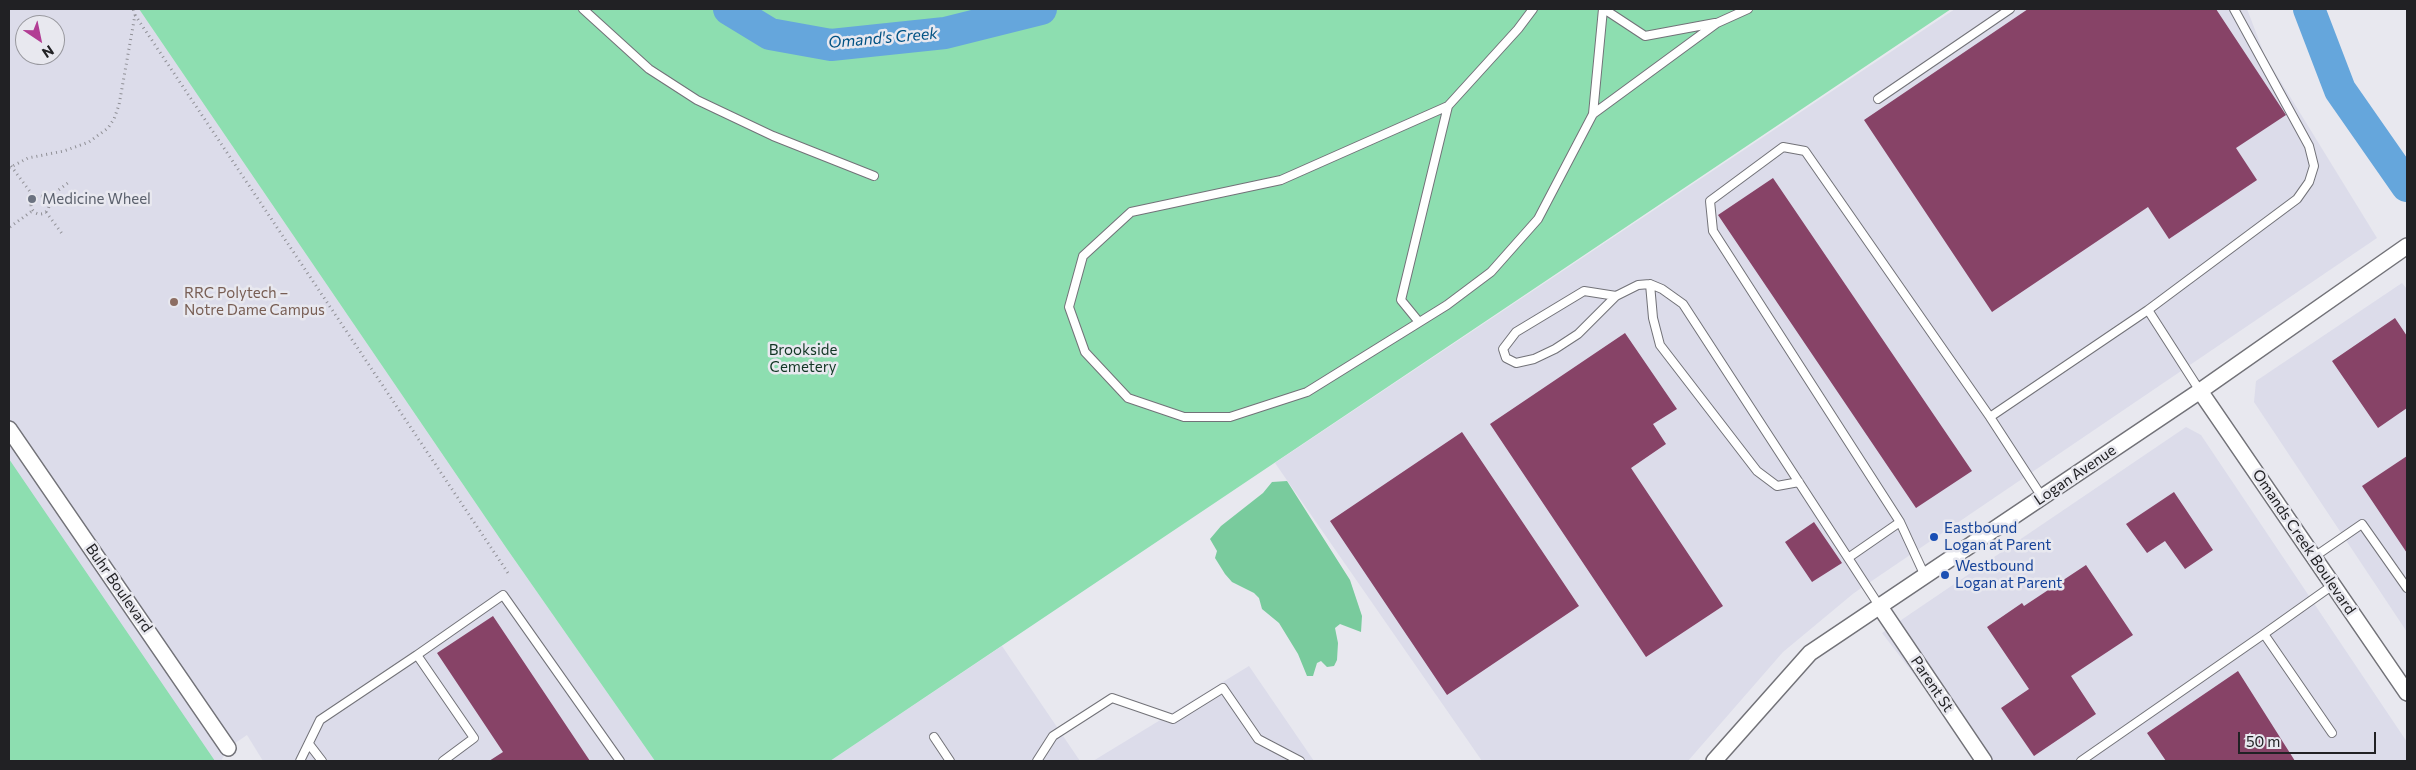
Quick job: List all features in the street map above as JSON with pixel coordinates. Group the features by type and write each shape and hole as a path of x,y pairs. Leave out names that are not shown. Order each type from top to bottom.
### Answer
{"street":[{"name":"Logan Avenue","path":"1714,761 1810,653 2200,390 2404,248"},
{"name":"Omands Creek Boulevard","path":"2200,390 2407,693"},
{"name":"Buhr Boulevard","path":"9,429 228,748"},
{"name":"Parent St","path":"1880,607 1984,761"}],"lane":[{"path":"583,9 649,69 698,100 773,136 874,176"},
{"path":"1533,9 1518,29 1448,106 1281,180 1131,212 1083,256 1069,307 1085,352 1128,398 1184,417 1230,417 1307,392 1447,305 1491,272 1538,219 1593,114 1603,9 1645,36 1717,23"},
{"path":"1593,114 1717,23 1748,9"},
{"path":"1878,99 2010,9"},
{"path":"1990,417 2148,310 2297,199 2309,182 2314,166 2309,146 2234,9"},
{"path":"1419,322 1401,300 1448,106"},
{"path":"1925,576 1900,522 1713,232 1710,201 1783,147 1805,151 1990,417 2042,497"},
{"path":"1650,284 1653,318 1660,345 1757,471 1777,486 1799,482"},
{"path":"1616,296 1584,291 1516,332 1503,349 1506,358 1516,363 1534,359 1555,349 1578,334 1616,296 1638,285 1650,284 1662,289 1683,304 1880,607"},
{"path":"2148,310 2200,390"},
{"path":"1848,558 1900,522"},
{"path":"2314,557 2362,524 2407,588"},
{"path":"2081,761 2333,585"},
{"path":"300,761 320,720 503,595 620,761"},
{"path":"2264,634 2332,733"},
{"path":"417,655 474,738 443,761"},
{"path":"1037,761 1053,736 1112,698 1173,719 1223,688 1258,739 1300,761"},
{"path":"934,737 950,761"},
{"path":"309,744 322,761"}],"path":[{"path":"34,197 10,167 28,158 78,147 94,139 108,128 119,105 135,15 134,9"},
{"path":"135,15 508,573"},
{"path":"47,199 69,182"},
{"path":"32,211 39,214 46,212 50,205 43,196 34,197"},
{"path":"32,211 30,204 34,197"},
{"path":"10,227 32,211"},
{"path":"46,212 63,235"}],"shaded area":[{"name":"RRC Polytech – Notre Dame Campus","path":"9,9 139,9 507,549 655,761 263,761 247,735 228,748 221,761 9,761"},
{"path":"1955,9 2247,9 2265,56 2377,238 1854,593 1783,652 1688,761 1482,761 1275,463"},
{"path":"2402,283 2407,289 2407,632 2254,402 2256,381"},
{"path":"2186,427 2201,435 2407,742 2407,761 1981,761 1882,633"},
{"path":"1002,646 1080,761 830,761"},
{"path":"1249,666 1314,761 1093,761"}],"green space":[{"name":"Brookside Cemetery","path":"139,9 1951,9 830,761 655,761 507,549"},
{"path":"9,459 215,761 9,761"},
{"path":"1287,481 1350,580 1362,616 1361,632 1340,624 1335,628 1338,643 1337,660 1334,666 1327,667 1321,661 1317,663 1313,676 1307,676 1298,654 1279,623 1262,609 1259,598 1254,593 1232,582 1225,574 1215,558 1217,551 1210,539 1221,526 1263,493 1272,482"}],"building":[{"path":"2028,9 2216,9 2286,115 2236,148 2257,180 2169,239 2148,207 1992,312 1864,120"},
{"path":"1773,178 1972,471 1916,508 1718,215"},
{"path":"2395,318 2407,336 2407,408 2378,428 2332,361"},
{"path":"1625,333 1677,409 1653,424 1666,444 1631,468 1723,606 1646,657 1490,424"},
{"path":"1462,432 1579,606 1447,695 1330,521"},
{"path":"2407,456 2407,553 2362,486"},
{"path":"2174,492 2213,550 2185,569 2165,541 2147,553 2126,524"},
{"path":"1814,522 1842,563 1812,582 1785,542"},
{"path":"2086,565 2133,635 2071,676 2096,714 2034,756 2001,708 2029,689 1987,627 2022,603 2024,606"},
{"path":"493,616 590,761 489,761 503,752 437,653"},
{"path":"2238,671 2295,761 2166,761 2147,733"}],"waterway":[{"name":"Omand's Creek","path":"729,9 770,34 831,45 945,33 1041,9"},
{"name":"Omand's Creek","path":"2309,9 2340,90 2407,186"}],"place":[{"name":"Medicine Wheel","path":"32,199"},
{"name":"RRC Polytech – Notre Dame Campus","path":"174,302"},
{"name":"Eastbound Logan at Parent","path":"1934,537"},
{"name":"Westbound Logan at Parent","path":"1945,575"}]}
